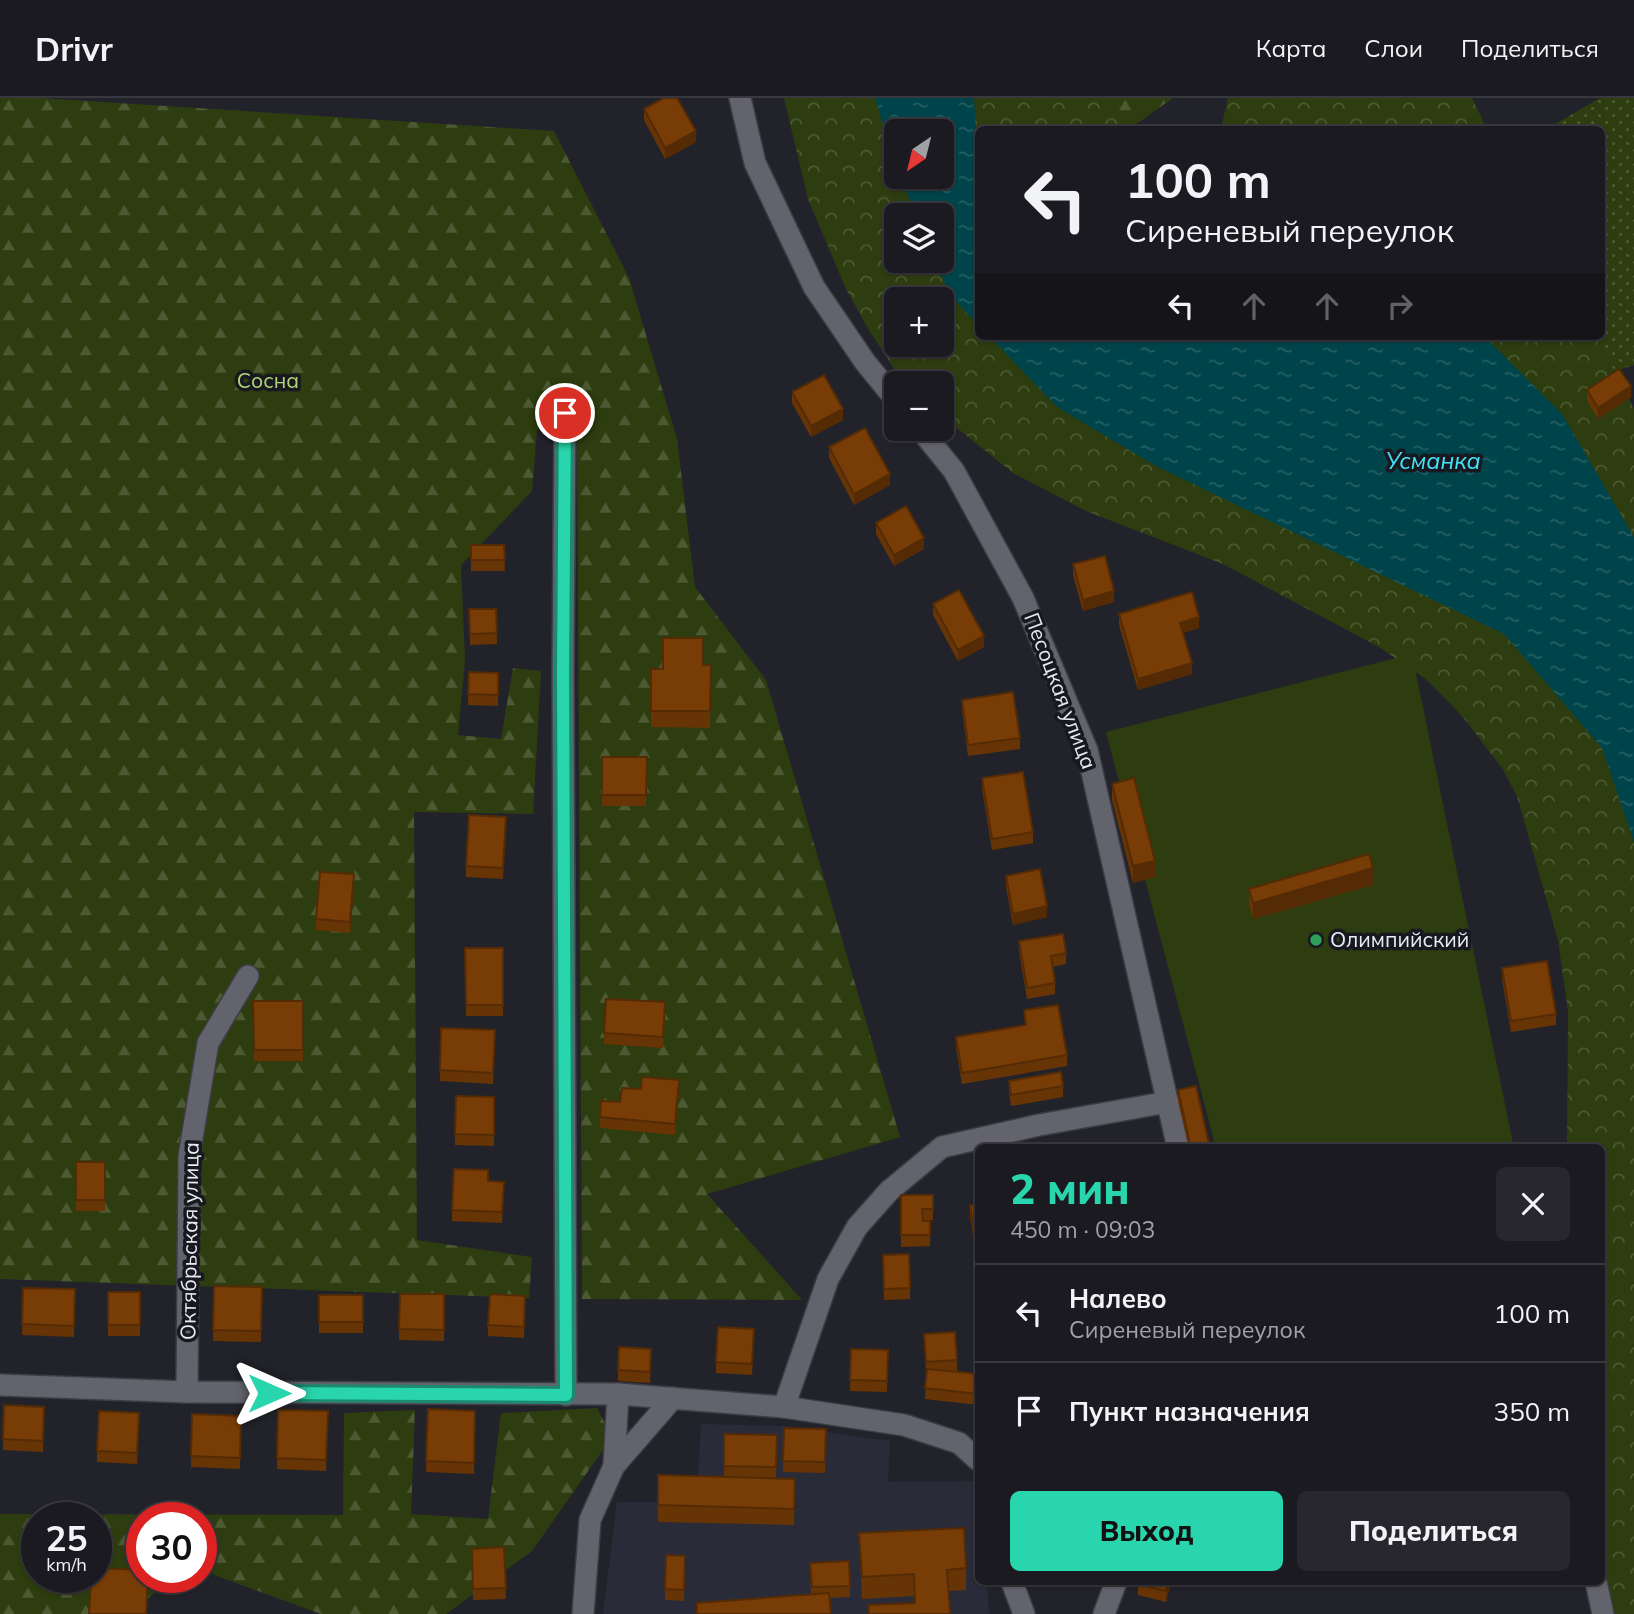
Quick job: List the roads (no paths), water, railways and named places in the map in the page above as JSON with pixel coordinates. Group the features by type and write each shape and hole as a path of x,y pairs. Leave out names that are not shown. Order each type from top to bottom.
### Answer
{"street":[{"path":"740,98 755,163 814,288 884,385"},
{"path":"565,413 563,672 566,1395"},
{"name":"Песоцкая улица","path":"930,441 954,471 1023,598 1087,750 1177,1144"},
{"name":"Октябрьская улица","path":"187,1392 189,1156 208,1043 247,976"},
{"path":"784,1407 828,1279 857,1227 888,1191 943,1147 1039,1125 1168,1102"},
{"path":"795,1377 812,1411"},
{"path":"0,1385 187,1392 618,1394 673,1398 784,1407 904,1425 958,1443 975,1457"},
{"path":"614,1465 618,1394"},
{"path":"583,1614 590,1520 614,1465 673,1398"},
{"path":"1013,1585 1024,1614"},
{"path":"1104,1614 1114,1585"},
{"path":"1597,1585 1603,1614"}],"water":[{"path":"875,98 974,98 975,322 954,299 954,287 946,287 940,273 954,273 954,203 911,203 905,189 954,189 954,119 884,119 884,128"},
{"name":"Усманка","path":"993,340 1488,340 1562,414 1634,537 1634,842 1602,748 1504,634 1154,465 1057,407"}],"place":[{"name":"Олимпийский","path":"1316,940"}],"park label":[{"name":"Сосна","path":"268,381"}]}
